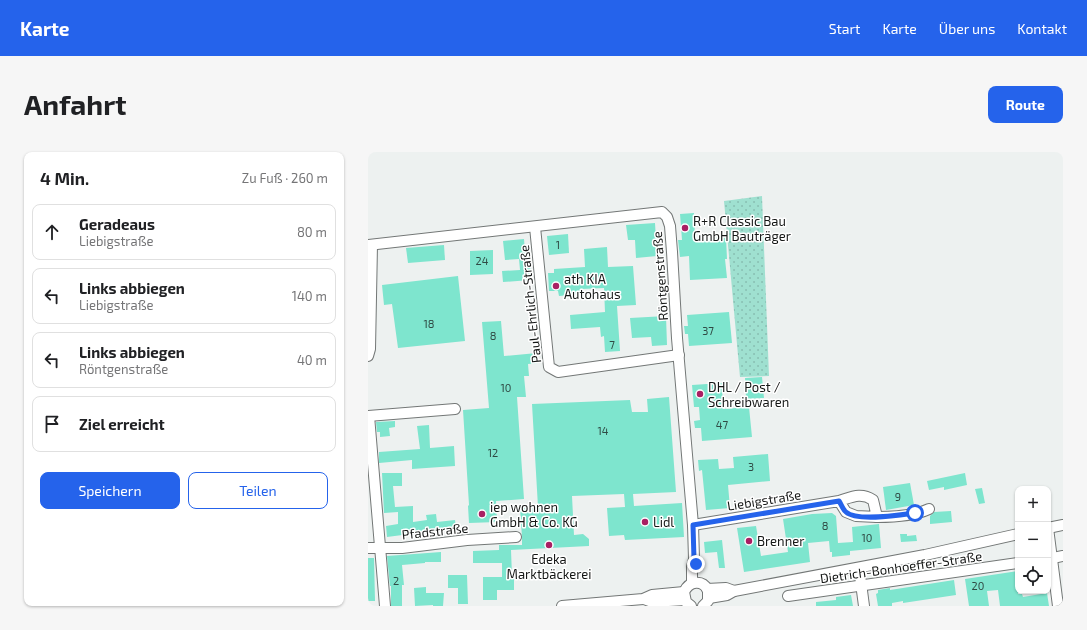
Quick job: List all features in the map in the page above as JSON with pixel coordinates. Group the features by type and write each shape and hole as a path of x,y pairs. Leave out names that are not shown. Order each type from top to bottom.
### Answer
{"street":[{"name":"Röntgenstraße","path":"368,356 370,350 370,245 662,212 667,217 671,239 693,525 694,559 692,567 702,592"},
{"name":"Paul-Ehrlich-Straße","path":"535,227 549,367 558,372 679,355"},
{"path":"386,606 371,483 368,416 455,409"},
{"name":"Liebigstraße","path":"693,525 839,501 854,496 866,495 873,500 877,516"},
{"path":"839,501 846,512 856,516 896,516 923,512 929,509"},
{"path":"1051,527 1063,525"},
{"path":"562,606 643,599 652,595 687,599 686,588 702,592 727,595 734,591 925,555 1015,535"},
{"name":"Pfadstraße","path":"368,548 402,548 467,540 516,537"},
{"path":"1051,558 1063,556"},
{"name":"Dietrich-Bonhoeffer-Straße","path":"788,596 1015,563"},
{"path":"1051,564 1058,606"},
{"path":"859,568 864,606"}],"green space":[{"path":"762,196 769,376 740,377 724,201"}],"building":[{"path":"694,213 695,239 726,237 727,259 725,259 727,278 690,280 689,256 680,257 678,240 682,240 680,214"},
{"path":"655,223 657,256 636,258 635,240 628,240 626,225"},
{"path":"568,234 569,253 549,255 547,236"},
{"path":"524,239 526,265 530,265 531,278 530,280 503,282 502,271 520,270 519,259 505,260 503,241"},
{"path":"444,245 445,260 408,263 406,248"},
{"path":"607,247 608,267 633,266 636,305 617,306 620,351 605,352 604,336 601,337 600,327 571,329 570,315 605,312 604,288 582,289 582,294 559,296 558,291 549,291 548,273 554,273 554,269 585,267 584,249"},
{"path":"493,250 493,274 470,275 470,251"},
{"path":"458,276 465,341 398,348 392,304 384,305 382,285"},
{"path":"729,312 732,343 689,346 688,334 685,334 684,326 688,326 687,315"},
{"path":"666,316 667,345 652,346 651,337 632,338 630,318"},
{"path":"501,321 504,356 537,353 538,363 528,364 529,376 524,376 526,397 517,397 524,499 496,501 497,522 469,523 463,410 489,408 482,322"},
{"path":"762,377 764,398 746,399 745,378"},
{"path":"722,383 723,409 749,407 752,437 702,441 701,428 695,428 694,421 700,420 699,407 694,407 692,385"},
{"path":"669,397 676,492 633,494 634,506 682,503 684,537 625,540 624,535 609,536 607,508 625,507 624,494 572,496 574,535 583,534 589,539 589,546 511,550 514,590 497,590 497,600 483,600 483,577 502,577 502,563 473,563 473,551 499,550 499,545 522,545 520,508 538,507 532,404 630,400 632,412 648,412 647,399"},
{"path":"395,421 395,427 389,428 390,436 380,437 380,432 377,432 376,422"},
{"path":"429,425 430,448 454,446 455,466 412,469 412,460 379,463 379,452 420,449 417,426"},
{"path":"768,454 770,481 728,485 730,508 706,510 702,470 699,471 698,460 718,459 719,469 734,468 733,457"},
{"path":"382,473 402,473 402,486 393,486 395,507 413,506 413,522 427,520 426,515 436,514 437,522 455,520 456,528 387,537 386,526 398,524 398,512 384,513"},
{"path":"965,473 967,485 944,490 944,487 929,490 927,481"},
{"path":"910,483 914,505 886,510 883,487"},
{"path":"982,488 985,503 979,504 975,489"},
{"path":"951,511 952,522 930,524 930,516 934,512"},
{"path":"832,513 836,516 838,543 853,542 852,527 879,524 881,548 850,551 850,555 832,557 829,541 808,543 810,562 744,572 737,528 756,526 761,556 788,552 783,519 812,514"},
{"path":"900,534 907,534 907,536 916,535 917,541 901,542"},
{"path":"722,540 725,568 719,568 717,552 705,553 704,542"},
{"path":"441,552 441,562 425,562 402,565 404,585 402,585 402,606 391,606 391,586 387,556"},
{"path":"368,558 374,558 375,601 368,601"},
{"path":"1015,571 1015,594 1022,594 1023,597 1047,594 1049,606 1000,606 998,590 987,591 989,606 969,606 965,579"},
{"path":"448,575 467,575 468,604 458,604 458,588 448,588"},
{"path":"954,580 956,595 903,603 903,601 892,603 892,606 878,606 876,594 878,593 878,590 890,588 890,590"},
{"path":"426,587 426,593 444,593 443,606 415,606 414,588"},
{"path":"851,595 853,606 816,606 816,602 836,600 836,597"}],"place":[{"name":"R+R Classic Bau GmbH Bauträger","path":"685,228"},
{"name":"ath KIA Autohaus","path":"556,286"},
{"name":"DHL / Post / Schreibwaren","path":"700,394"},
{"name":"iep wohnen GmbH & Co. KG","path":"482,514"},
{"name":"Lidl","path":"645,522"},
{"name":"Brenner","path":"749,541"},
{"name":"Edeka Marktbäckerei","path":"549,545"}],"route":[{"path":"696,564 694,559 693,525 839,501 846,512 856,516 889,517 915,513"}]}
